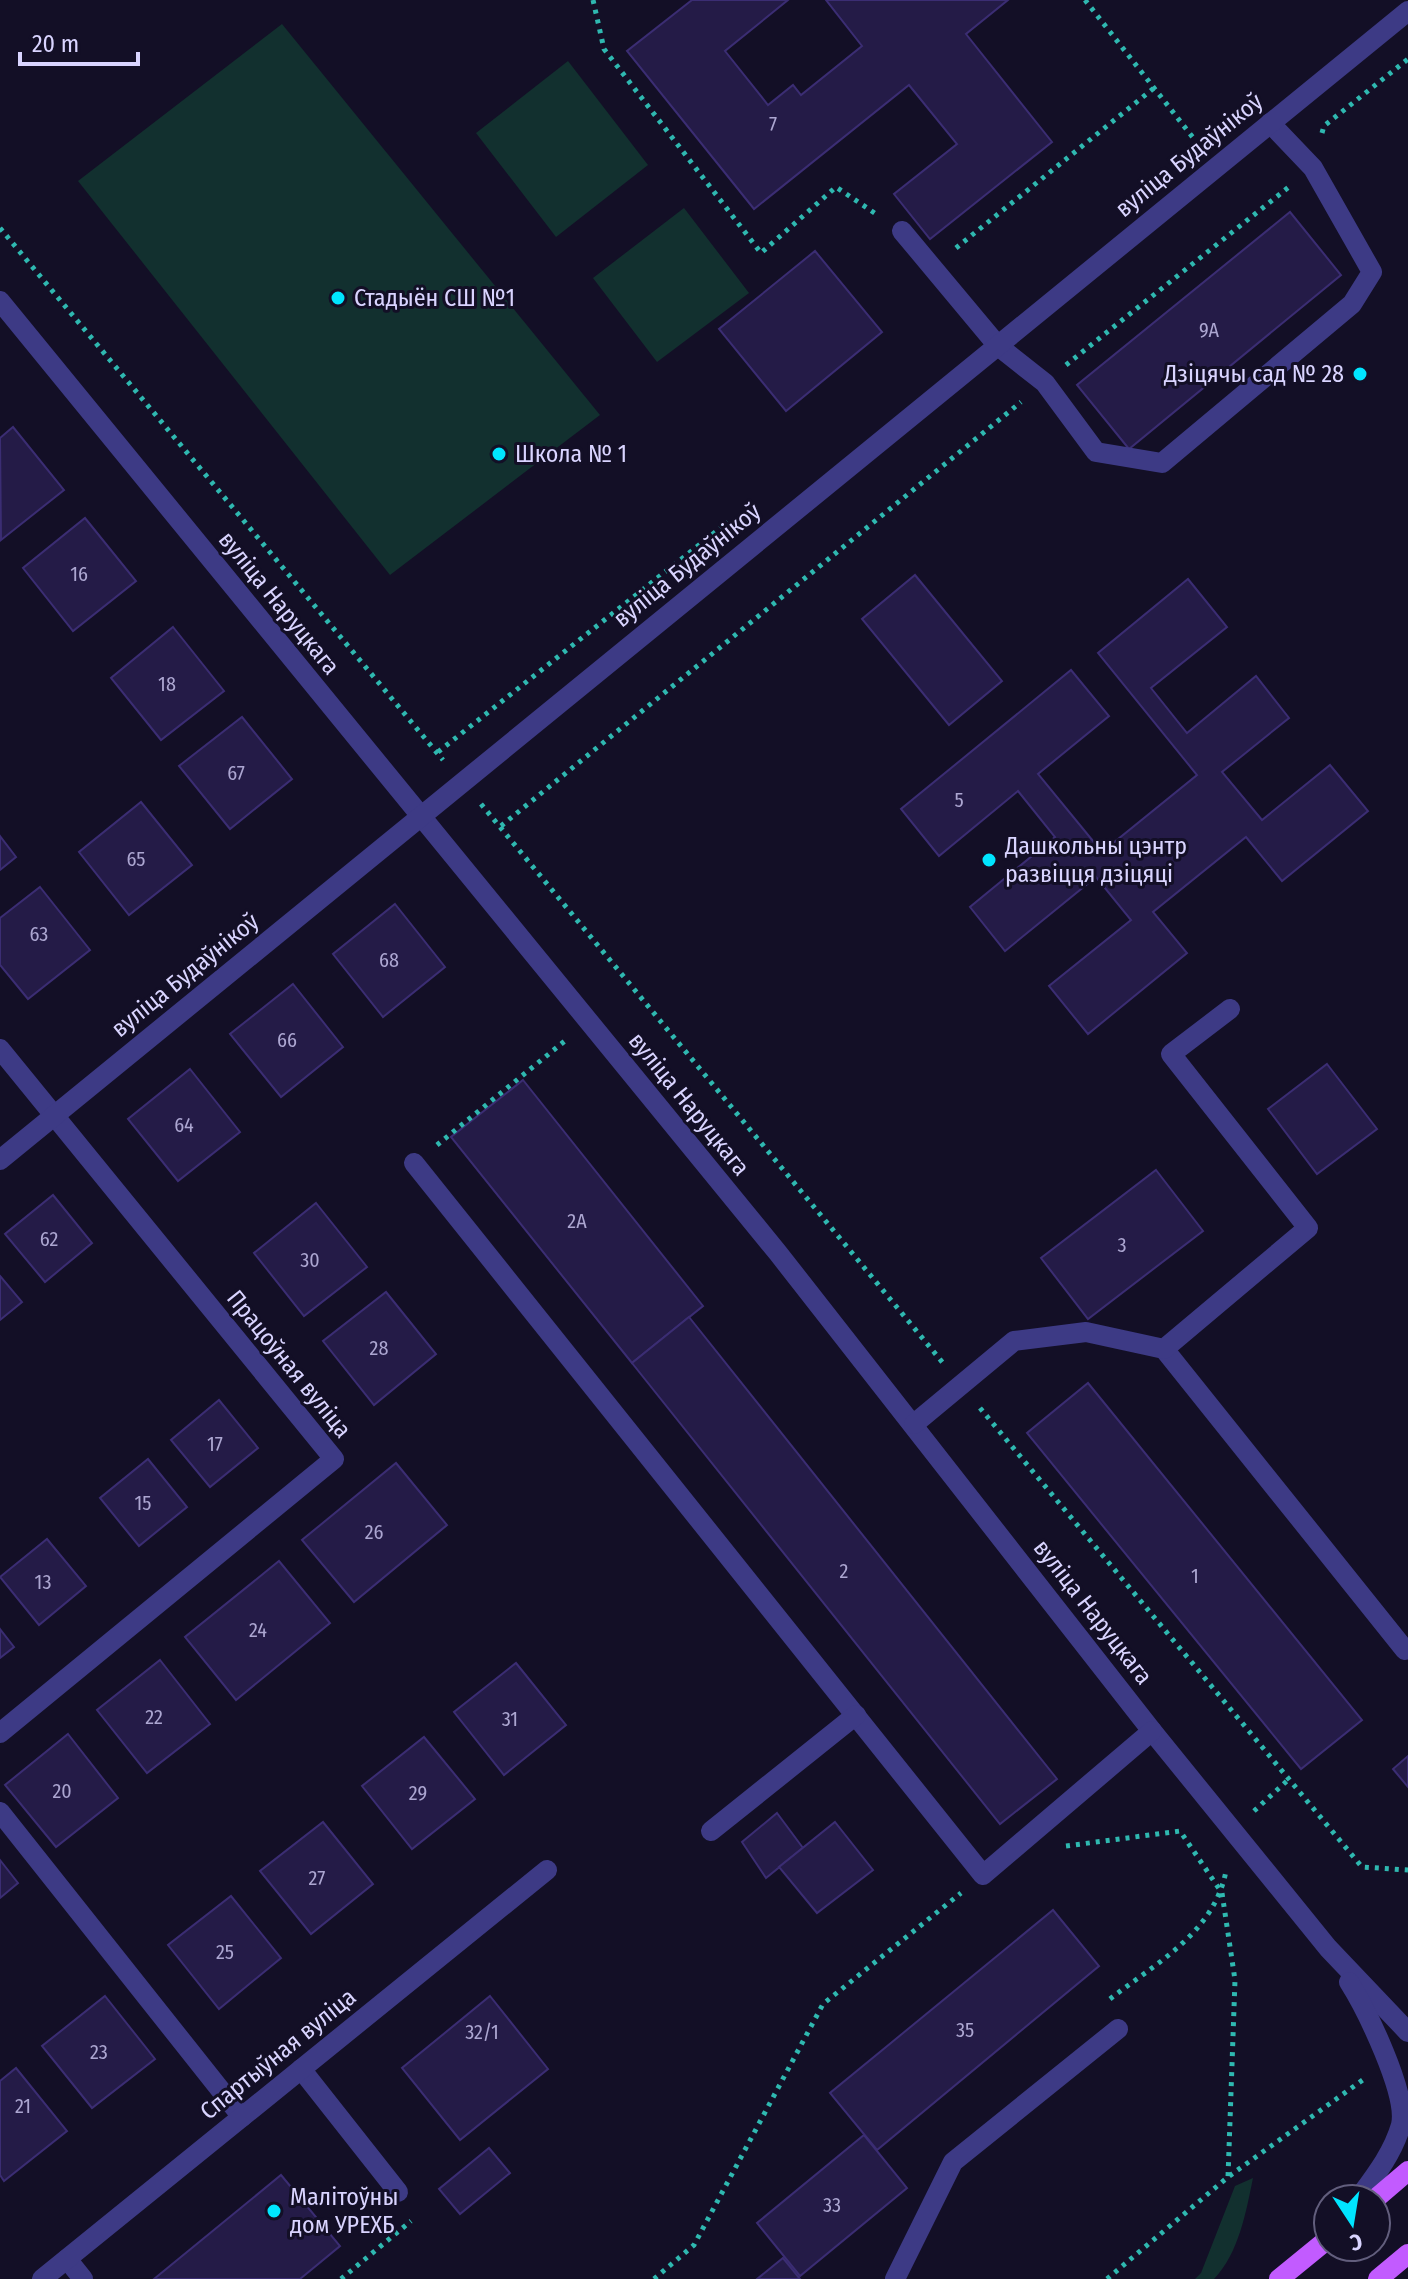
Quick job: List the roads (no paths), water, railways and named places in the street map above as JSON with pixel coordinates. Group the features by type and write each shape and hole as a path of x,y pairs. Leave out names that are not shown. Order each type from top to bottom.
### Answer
{"main road":[{"path":"1392,2185 1408,2171"},
{"path":"1279,2279 1312,2252"},
{"path":"1378,2279 1408,2254"}],"street":[{"name":"вуліца Будаўнікоў","path":"0,1160 1408,11"},
{"path":"902,231 998,346 1045,383 1096,452 1162,463 1352,304 1372,272 1313,168 1270,123"},
{"name":"вуліца Наруцкага","path":"0,301 914,1424 1152,1731 1328,1948"},
{"path":"1164,1349 1308,1228 1171,1054 1230,1009"},
{"path":"0,1049 54,1116"},
{"name":"Працоўная вуліца","path":"0,1733 334,1459 54,1116"},
{"path":"414,1163 983,1875 1152,1731"},
{"path":"914,1424 1014,1341 1086,1332 1164,1349 1405,1650"},
{"path":"711,1831 856,1715"},
{"path":"0,1812 242,2117"},
{"name":"Спартыўная вуліца","path":"42,2279 547,1870"},
{"path":"1328,1948 1408,2032"},
{"path":"1328,1948 1359,1999 1389,2061 1402,2122 1382,2166 1370,2183"},
{"path":"895,2279 953,2162 1118,2029"},
{"path":"301,2069 398,2192"},
{"path":"67,2259 83,2279"}],"place":[{"name":"Стадыён СШ №1","path":"338,298"},
{"name":"Дзіцячы сад № 28","path":"1360,374"},
{"name":"Школа № 1","path":"499,454"},
{"name":"Дашкольны цэнтр развіцця дзіцяці","path":"989,860"},
{"name":"Малітоўны дом УРЕХБ","path":"274,2211"}]}
